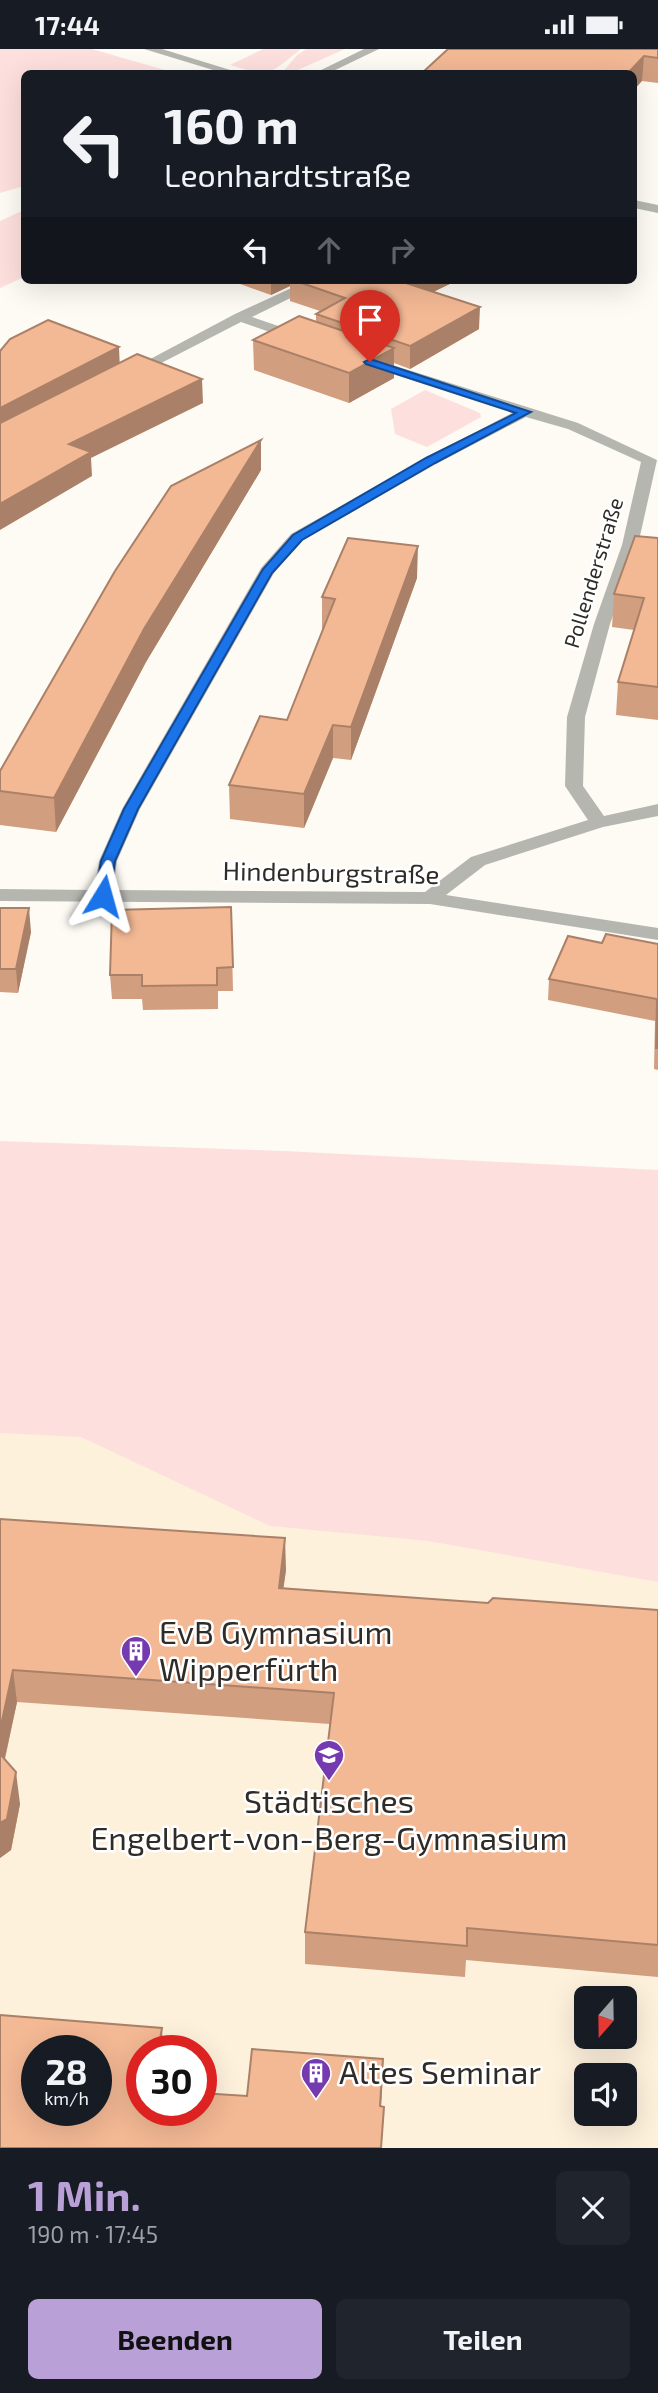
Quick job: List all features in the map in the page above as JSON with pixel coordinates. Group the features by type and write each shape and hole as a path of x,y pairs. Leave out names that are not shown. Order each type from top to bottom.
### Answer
{"street":[{"path":"150,49 224,70"},
{"path":"328,70 373,49"},
{"path":"637,205 658,209"},
{"path":"114,382 240,317 311,284"},
{"path":"240,317 318,344"},
{"path":"357,357 525,412"},
{"path":"103,896 108,861 131,809 267,571 297,537 430,461 525,412"},
{"name":"Pollenderstraße","path":"525,412 573,426 649,460 630,545 602,624 576,717 574,786 599,822"},
{"path":"430,898 478,861 599,822 658,810"},
{"name":"Hindenburgstraße","path":"0,895 430,898 658,934"}],"shaded area":[{"path":"0,49 92,49 165,70 21,70 21,187 0,193"},
{"path":"263,49 301,49 273,70 247,70 230,65"},
{"path":"306,49 345,49 298,70 284,70"},
{"path":"21,211 21,278 0,288 0,221"},
{"path":"425,390 480,413 481,417 427,447 395,434 391,409"},
{"path":"0,1141 285,1151 658,1170 658,1582 428,1541 270,1526 81,1437 0,1433"},
{"name":"Städtisches Engelbert-von-Berg-Gymnasium","path":"0,1398 658,1565 658,2148 0,2148"}],"building":[{"path":"448,49 658,49 658,58 644,56 631,70 425,70"},
{"path":"305,284 409,284 480,307 410,346 316,314 345,298"},
{"path":"299,316 394,348 349,373 253,340"},
{"path":"48,320 119,347 0,408 0,351 10,339"},
{"path":"137,354 202,379 69,444 91,452 0,504 0,423"},
{"path":"261,440 144,629 54,798 0,791 0,771 115,571 171,486"},
{"path":"635,536 658,538 658,687 618,682 644,598 614,594"},
{"path":"348,538 418,546 351,727 333,725 304,794 229,785 260,716 287,720 335,599 322,597"},
{"path":"231,907 233,967 217,968 217,985 142,986 142,975 110,975 112,910"},
{"path":"0,908 29,908 16,969 0,969"},
{"path":"606,934 658,944 658,1048 657,999 549,979 568,936 602,943"},
{"path":"0,1519 285,1538 279,1588 488,1603 493,1598 658,1610 658,1945 467,1928 467,1946 305,1932 334,1693 13,1670 0,1730"},
{"path":"0,1754 16,1772 7,1819 0,1823"},
{"name":"Altes Seminar","path":"0,2015 162,2028 161,2035 126,2035 126,2126 217,2126 217,2094 247,2096 252,2049 383,2059 381,2148 0,2148"}],"place":[{"name":"EvB Gymnasium Wipperfürth","path":"136,1678"},
{"name":"Städtisches Engelbert-von-Berg-Gymnasium","path":"329,1782"},
{"name":"Altes Seminar","path":"316,2100"}],"route":[{"path":"103,896 108,861 131,809 267,571 297,537 430,461 525,412 370,362"}]}
